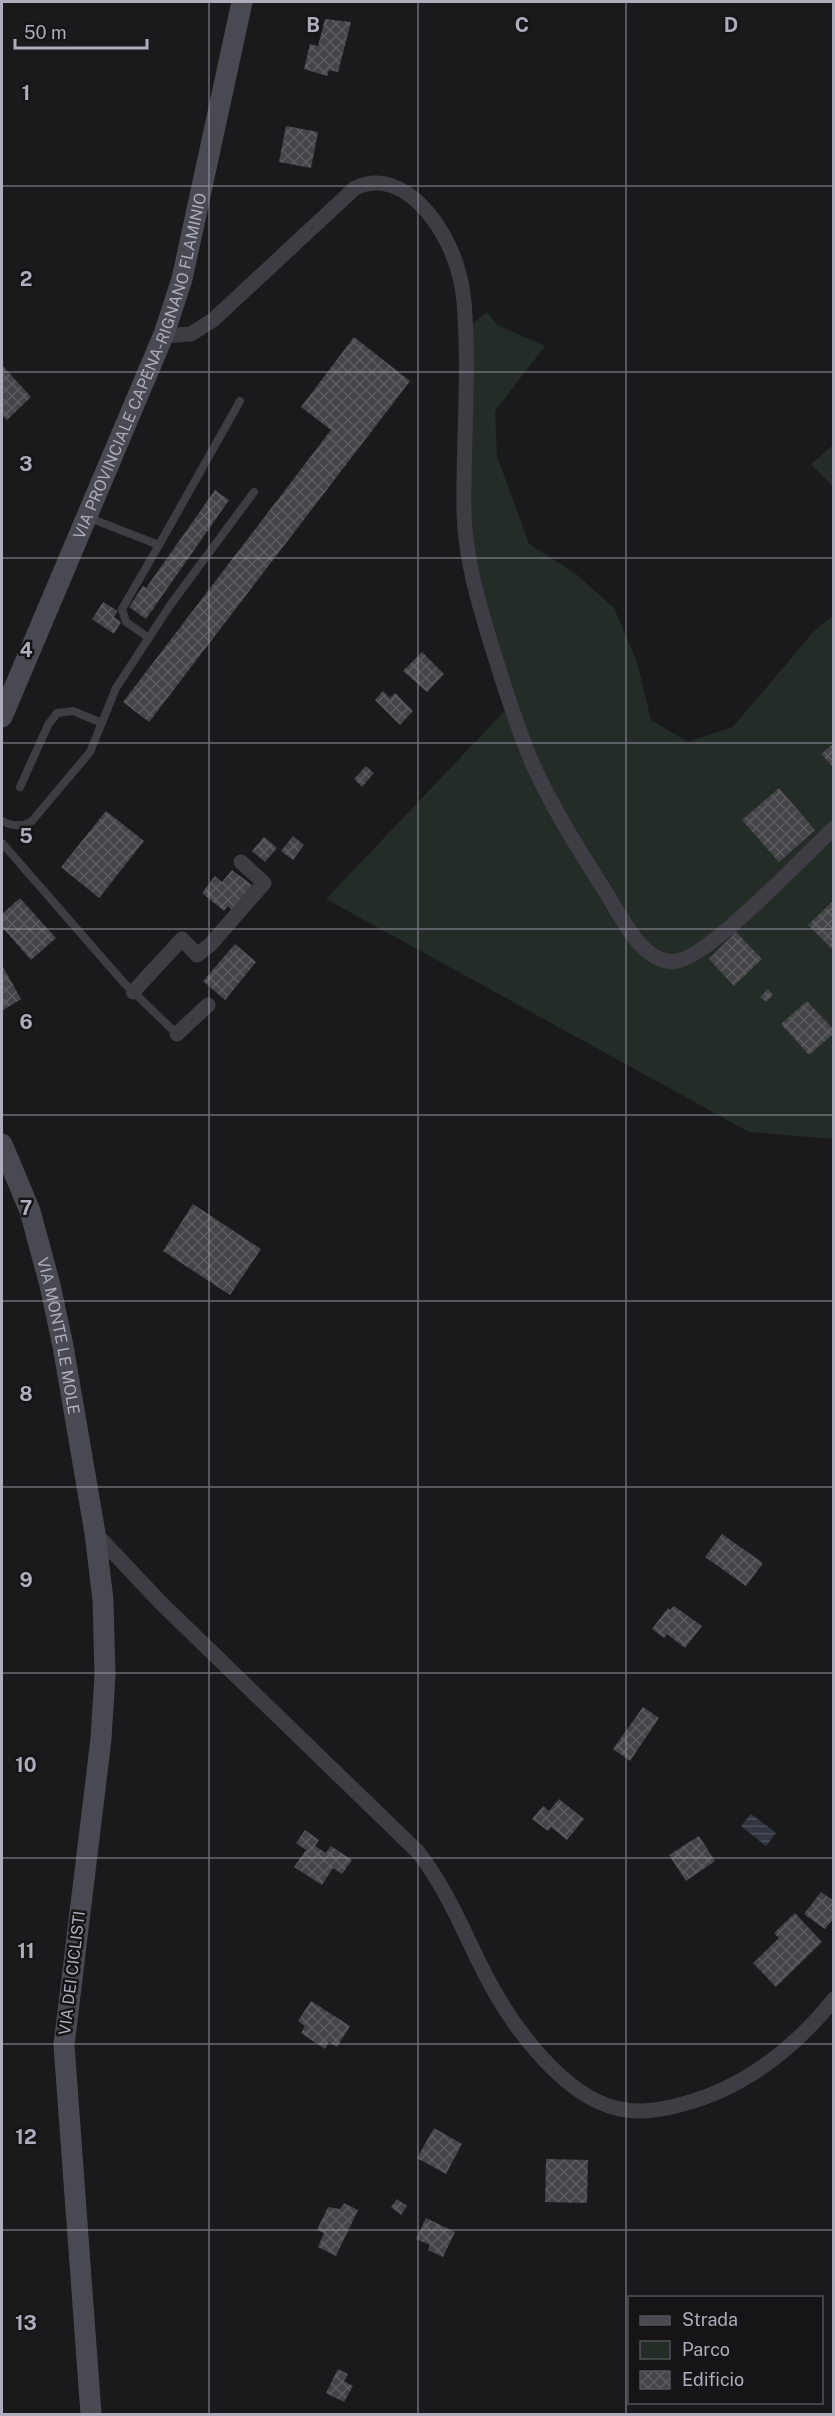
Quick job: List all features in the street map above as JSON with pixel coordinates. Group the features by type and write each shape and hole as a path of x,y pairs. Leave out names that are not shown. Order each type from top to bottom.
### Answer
{"street":[{"name":"VIA PROVINCIALE CAPENA-RIGNANO FLAMINIO","path":"2,717 163,336 182,279 242,2"},
{"path":"163,336 191,333 213,320 355,188 378,184 394,187 407,194 419,204 438,227 454,257 462,287 467,365 465,526 471,570 484,620 513,714 533,765 567,829 618,912 640,942 655,957 667,962 686,959 716,939 834,828"},
{"path":"133,992 182,939 197,955 210,945 264,883 241,862"},
{"path":"177,1034 208,1005"},
{"name":"VIA MONTE LE MOLE","path":"2,1144 20,1183 46,1269 63,1346 95,1533"},
{"path":"95,1533 161,1603 418,1852 447,1894 485,1974 507,2012 547,2061 582,2091 611,2107 637,2111 666,2108 708,2096 735,2084 770,2061 807,2029 834,1999"},
{"name":"VIA DEI CICLISTI","path":"92,2415 64,2045 104,1701 104,1622 95,1533"}],"lane":[{"path":"149,638 126,622 122,609 240,401"},
{"path":"2,821 16,826 26,826 40,814 90,752 111,696 149,638 254,492"},
{"path":"86,516 159,545"},
{"path":"20,787 48,725 57,713 73,711 102,723"},
{"path":"2,843 133,992 177,1034"}],"green space":[{"path":"487,312 497,325 545,346 495,411 497,456 529,544 576,574 614,608 637,662 651,720 688,742 733,727 814,631 833,616 833,1139 749,1132 326,899 516,699 483,601 469,530 474,386 471,325"},
{"path":"833,445 833,486 811,464"}],"shaded area":[{"path":"751,1814 776,1833 766,1846 741,1826"}],"building":[{"path":"325,19 351,22 338,72 329,70 327,76 304,69 310,44 318,46"},
{"path":"286,126 318,132 311,168 279,162"},
{"path":"354,337 410,381 149,722 123,702 331,430 301,407"},
{"path":"2,365 31,397 7,420 2,415"},
{"path":"215,490 229,500 146,619 129,607 143,586 146,588"},
{"path":"103,602 118,611 114,617 121,622 114,634 92,619"},
{"path":"422,652 444,674 427,692 403,671"},
{"path":"383,691 390,698 395,693 413,711 400,725 375,700"},
{"path":"834,743 834,768 821,754"},
{"path":"366,766 374,773 362,787 354,779"},
{"path":"779,788 815,830 779,862 742,820"},
{"path":"106,811 144,841 99,898 61,867"},
{"path":"293,836 304,845 293,860 281,851"},
{"path":"264,837 277,848 265,862 252,851"},
{"path":"232,870 252,885 232,910 228,906 224,911 202,893 215,876 222,882"},
{"path":"20,898 56,938 31,960 2,927 2,914"},
{"path":"834,900 834,951 808,925"},
{"path":"736,932 762,959 734,986 709,959"},
{"path":"235,944 256,962 225,1000 203,981"},
{"path":"2,965 21,999 2,1011"},
{"path":"768,989 773,995 766,1002 760,997"},
{"path":"807,1001 834,1030 834,1033 809,1055 781,1024"},
{"path":"193,1204 261,1249 230,1295 163,1251"},
{"path":"722,1534 763,1563 746,1586 705,1557"},
{"path":"674,1606 702,1626 685,1648 667,1634 664,1638 652,1629 668,1608 670,1610"},
{"path":"643,1707 659,1718 630,1761 613,1749"},
{"path":"559,1799 584,1819 567,1840 551,1827 548,1831 532,1819 543,1806 549,1811"},
{"path":"305,1830 319,1840 315,1846 326,1853 331,1846 352,1860 342,1874 333,1868 322,1885 294,1867 306,1850 296,1843"},
{"path":"699,1836 715,1861 686,1881 669,1855"},
{"path":"821,1892 834,1901 834,1918 825,1929 804,1914"},
{"path":"795,1913 822,1942 776,1987 753,1963 779,1938 774,1933"},
{"path":"311,2001 350,2026 337,2047 329,2042 325,2049 301,2033 305,2026 298,2021"},
{"path":"434,2128 462,2144 446,2174 417,2158"},
{"path":"546,2159 588,2160 587,2203 545,2202"},
{"path":"397,2199 407,2206 401,2215 391,2207"},
{"path":"344,2203 358,2210 336,2256 318,2247 324,2233 317,2230 328,2207 340,2209"},
{"path":"426,2218 455,2232 443,2257 428,2250 430,2245 416,2239"},
{"path":"338,2369 348,2374 344,2381 353,2386 344,2402 326,2393"}]}
